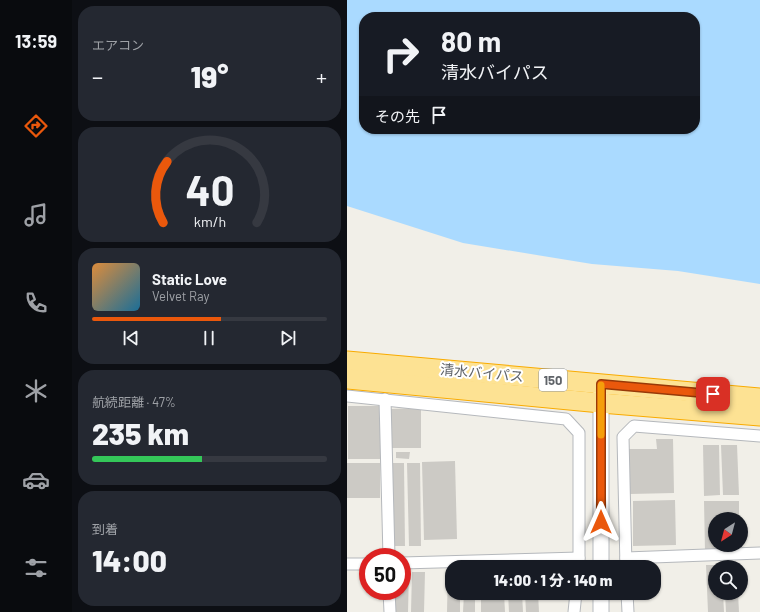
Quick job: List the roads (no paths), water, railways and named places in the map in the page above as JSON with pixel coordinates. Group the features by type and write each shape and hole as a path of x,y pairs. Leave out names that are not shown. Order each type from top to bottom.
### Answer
{"highway":[{"name":"清水バイパス","path":"347,361 760,398"},
{"name":"清水バイパス","path":"347,379 601,403 760,416"}],"main road":[{"path":"601,384 601,560"},
{"path":"601,600 601,612"}],"street":[{"path":"347,396 566,419 579,433 579,560"},
{"path":"385,399 389,548"},
{"path":"626,560 623,437 634,426 760,436"},
{"path":"661,560 760,553"},
{"path":"411,563 445,563"},
{"path":"347,564 359,564"},
{"path":"389,600 390,612"},
{"path":"575,612 576,600"},
{"path":"627,600 628,612"}],"water":[{"path":"347,0 760,0 760,284 678,271 592,264 463,243 347,206"}]}
